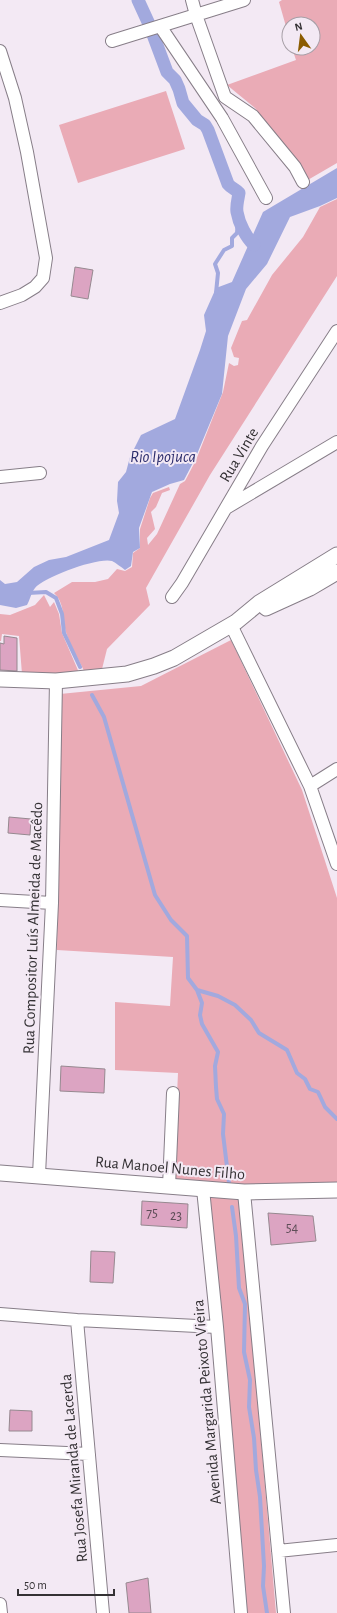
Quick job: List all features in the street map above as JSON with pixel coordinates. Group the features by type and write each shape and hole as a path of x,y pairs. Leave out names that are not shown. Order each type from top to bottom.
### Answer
{"street":[{"path":"192,0 225,97 253,116 295,167 303,182"},
{"path":"112,41 244,0"},
{"path":"160,26 222,118 266,198"},
{"path":"0,51 15,98 27,152 46,258 43,278 30,292 0,303"},
{"name":"Rua Vinte","path":"172,596 182,583 262,446 337,331"},
{"path":"225,509 337,442"},
{"path":"0,478 40,473"},
{"path":"233,623 259,603 337,555"},
{"path":"0,679 56,681 127,674 154,666 174,658 233,623 310,588 337,572"},
{"path":"233,623 310,786 337,864"},
{"name":"Rua Compositor Luís Almeida de Macêdo","path":"39,1175 52,903 56,681"},
{"path":"310,786 337,769"},
{"path":"0,900 52,903"},
{"path":"169,1186 173,1092"},
{"name":"Rua Manoel Nunes Filho","path":"0,1173 244,1192 337,1190"},
{"name":"Avenida Margarida Peixoto Vieira","path":"203,1189 217,1327 241,1613"},
{"path":"244,1192 284,1613"},
{"path":"0,1314 77,1320 217,1327"},
{"name":"Rua Josefa Miranda de Lacerda","path":"77,1320 103,1613"},
{"path":"0,1450 90,1454"},
{"path":"278,1551 337,1544"},
{"path":"0,1604 1,1613"}],"shaded area":[{"path":"282,0 337,0 337,163 306,181 297,165 255,108 227,85 296,60 295,56 321,56 321,16 283,16 279,2"},
{"path":"166,91 185,149 78,183 59,125"},
{"path":"337,199 337,276 210,475 146,588 150,605 107,649 101,673 86,675 65,630 62,608 58,597 54,593 72,582 95,582 108,579 117,569 125,571 132,567 133,553 140,548 140,529 150,498 153,493 169,487 170,490 162,493 156,507 151,512 155,529 147,538 148,545 157,534 180,484 185,481 196,460 223,392 229,363 234,366 238,365 239,358 234,357 231,348 242,321 247,320 272,275 303,237 320,207"},
{"path":"44,595 50,607 54,602 59,614 62,633 80,675 22,674 19,636 2,634 0,641 0,614 10,615 35,605"},
{"path":"231,640 302,790 337,898 337,1186 245,1188 173,1183 178,1073 115,1070 115,1002 170,1006 173,957 57,950 60,694 141,686"},
{"path":"209,1196 240,1197 276,1613 245,1613"}],"water":[{"name":"Rio Ipojuca","path":"337,168 337,198 290,217 267,264 246,289 228,336 222,394 195,459 184,480 152,492 139,528 140,548 133,552 131,566 125,570 112,561 95,562 84,565 60,574 40,584 35,588 27,605 16,608 0,605 0,580 5,584 17,582 34,567 49,560 66,557 109,540 119,513 117,501 118,482 126,472 130,457 141,435 175,419 206,331 204,315 216,288 232,282 263,212"}],"building":[{"path":"75,267 93,270 88,299 71,296"},
{"path":"4,636 17,638 17,671 0,670 0,643 4,644"},
{"path":"9,817 31,819 30,835 8,833"},
{"path":"61,1066 105,1069 104,1093 60,1091"},
{"path":"142,1201 188,1204 187,1228 141,1225"},
{"path":"268,1213 313,1216 316,1241 271,1245"},
{"path":"91,1251 115,1252 113,1283 90,1282"},
{"path":"10,1410 32,1411 32,1431 9,1431"},
{"path":"148,1578 151,1613 129,1613 126,1583"}],"waterway":[{"path":"138,0 149,24 167,72 175,80 183,103 197,120 205,125 228,184 239,193 237,207 239,221 243,230 254,245"},
{"path":"216,293 218,273 215,264 224,250 232,246 232,238 237,233 238,219"},
{"path":"28,593 46,592 56,598 62,614 64,633 80,667"},
{"path":"92,695 104,717 155,895 171,920 187,936 188,978 197,990 202,1003 200,1015 202,1024 218,1052 215,1066 217,1099 224,1114 223,1134 229,1183"},
{"path":"197,990 218,996 235,1005 251,1020 259,1033 287,1050 297,1073 305,1079 310,1089 318,1092 325,1107 337,1119"},
{"path":"232,1207 236,1236 239,1288 245,1304 244,1352 250,1380 249,1407 254,1438 256,1470 260,1497 264,1566 263,1586 267,1613"}]}
